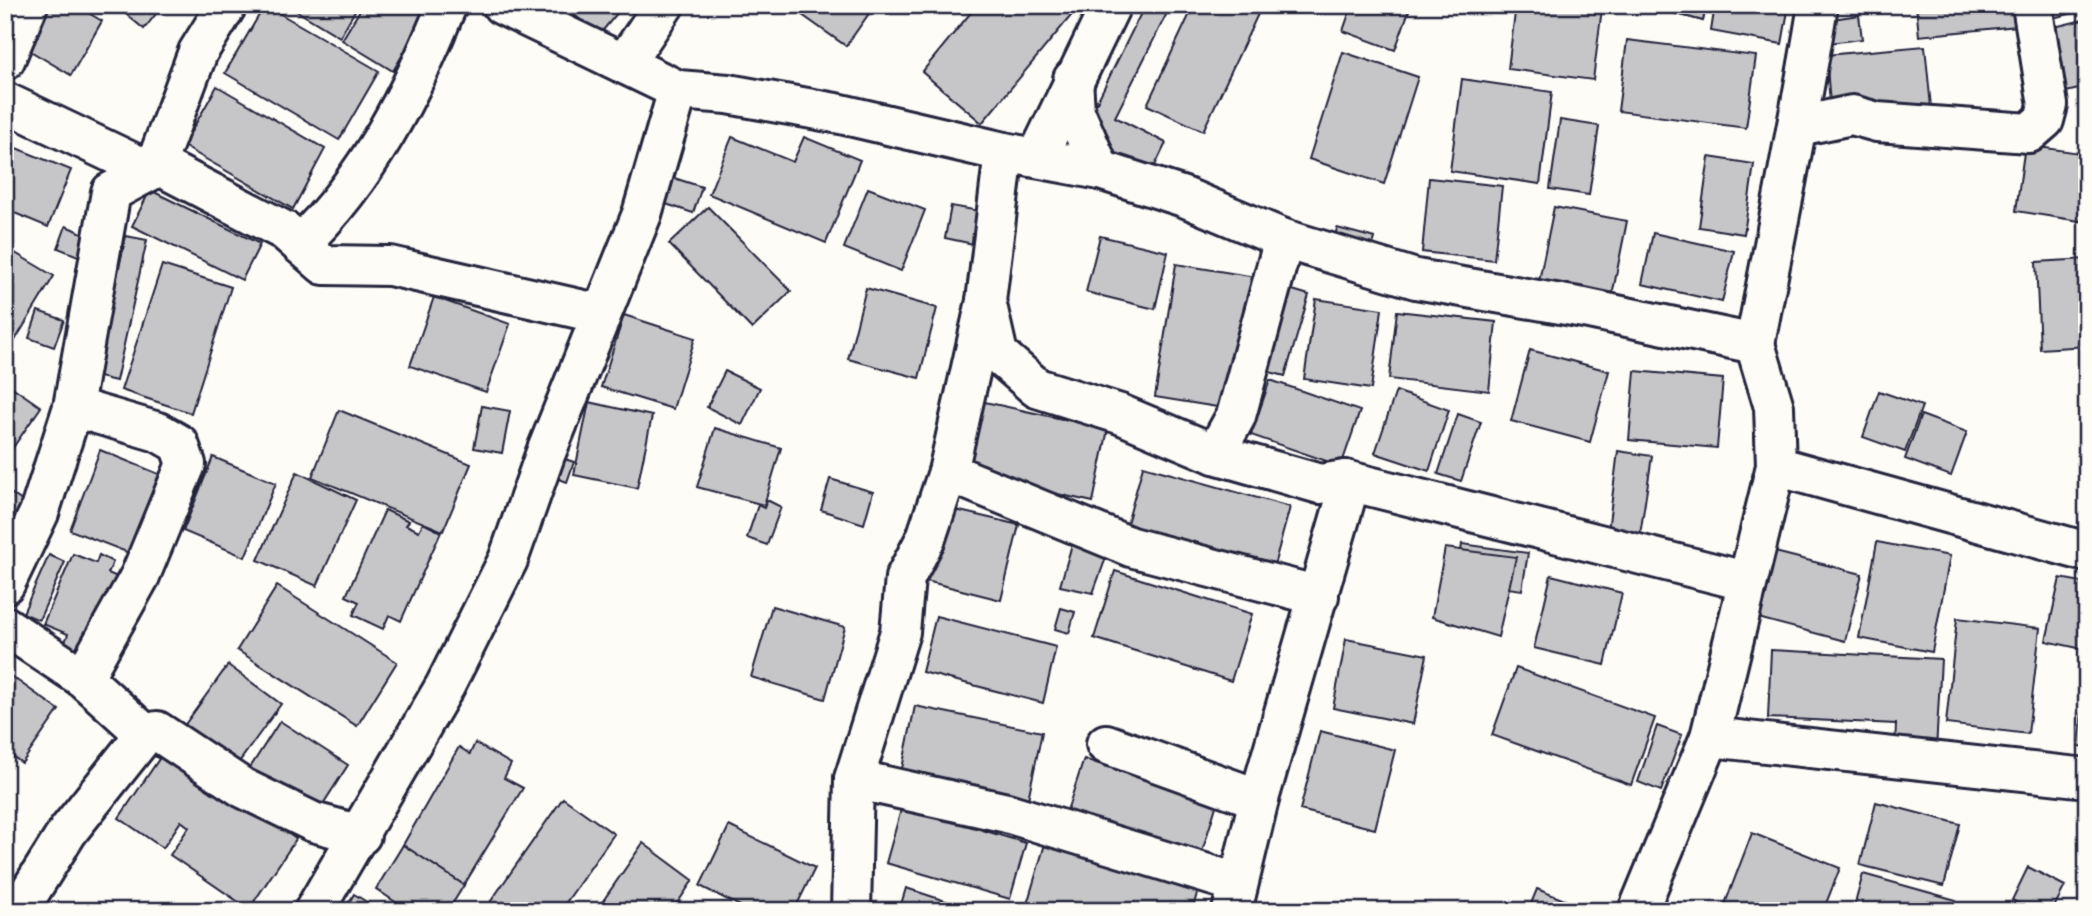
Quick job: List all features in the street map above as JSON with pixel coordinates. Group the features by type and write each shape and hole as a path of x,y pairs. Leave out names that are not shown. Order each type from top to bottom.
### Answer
{"street":[{"path":"5,60 28,5"},
{"path":"5,584 39,513 72,407 111,192 153,167 198,52 227,5"},
{"path":"300,244 327,219 351,188 417,78 447,5"},
{"path":"502,5 678,90 728,94 841,114 1020,155 1100,170 1184,197 1283,239 1416,279 1584,308 1755,344"},
{"path":"624,64 664,5"},
{"path":"851,911 854,779 900,632 905,578 926,538 948,472 1020,155 1073,79 1111,5"},
{"path":"1638,911 1710,737 1745,581 1776,466 1774,407 1755,344 1790,159 1799,126 1818,5"},
{"path":"1799,126 1852,115 1877,122 2029,132 2044,120 2048,105 2032,5"},
{"path":"1073,79 1075,112 1100,170"},
{"path":"314,911 361,835 445,686 508,560 545,456 642,214 678,90"},
{"path":"5,102 153,167 285,231 324,265 390,266 601,314"},
{"path":"1215,454 1236,416 1283,239"},
{"path":"986,301 998,354 1037,388 1120,414 1215,454 1320,484 1345,480 1745,581"},
{"path":"72,407 158,432 179,444 186,464 139,576 83,678"},
{"path":"1776,466 2087,552"},
{"path":"948,472 1131,547 1319,596"},
{"path":"854,779 1007,813 1234,897 1259,799 1347,494 1345,480"},
{"path":"5,626 83,678 145,734"},
{"path":"18,911 68,831 145,734 157,731 243,788 313,822 361,835"},
{"path":"1710,737 2087,778"},
{"path":"1106,744 1259,799"}],"building":[{"path":"45,5 75,5 102,21 71,75 22,46"},
{"path":"115,5 163,5 144,29"},
{"path":"265,5 379,71 339,140 225,73"},
{"path":"287,5 358,5 340,37"},
{"path":"363,5 412,5 427,14 393,71 342,40"},
{"path":"576,5 624,5 599,35 571,12"},
{"path":"788,5 875,5 846,46"},
{"path":"977,5 1080,5 982,123 922,72"},
{"path":"1145,5 1171,5 1115,117 1166,143 1151,174 1079,138"},
{"path":"1194,5 1241,5 1258,14 1203,131 1147,105"},
{"path":"1352,5 1411,5 1395,50 1343,31"},
{"path":"1516,5 1602,8 1593,80 1508,69"},
{"path":"1643,5 1706,5 1703,21"},
{"path":"1644,5 1706,5 1703,21"},
{"path":"1715,5 1789,5 1782,44 1711,31"},
{"path":"1916,5 2015,5 2017,26 1919,36"},
{"path":"2049,5 2087,5 2087,10 2052,18"},
{"path":"1859,15 1862,39 1829,43 1826,20"},
{"path":"2087,19 2087,87 2062,93 2046,29"},
{"path":"1627,40 1756,56 1746,128 1618,111"},
{"path":"1925,46 1931,107 1831,116 1826,55"},
{"path":"1343,52 1418,77 1384,184 1309,159"},
{"path":"1462,79 1552,92 1540,184 1450,171"},
{"path":"217,86 325,149 293,209 183,146"},
{"path":"1560,120 1599,126 1589,195 1550,189"},
{"path":"732,137 793,162 804,137 860,160 826,243 709,194"},
{"path":"2025,145 2087,154 2086,222 2016,211"},
{"path":"11,146 71,170 48,227 5,209 5,161"},
{"path":"1709,157 1754,164 1744,234 1699,227"},
{"path":"671,177 702,187 693,213 663,203"},
{"path":"1429,178 1502,186 1494,260 1422,252"},
{"path":"868,188 925,210 901,271 844,248"},
{"path":"150,190 260,244 242,280 132,226"},
{"path":"951,206 985,212 978,245 945,238"},
{"path":"708,207 791,291 752,329 669,244"},
{"path":"1554,207 1627,221 1611,301 1538,286"},
{"path":"66,226 91,237 83,258 58,248"},
{"path":"1337,228 1375,238 1370,256 1333,247"},
{"path":"1653,233 1734,251 1722,302 1642,284"},
{"path":"126,236 147,240 116,381 95,376"},
{"path":"1100,236 1168,252 1155,309 1086,292"},
{"path":"5,247 54,276 14,342 5,337"},
{"path":"2087,259 2087,346 2040,349 2036,262"},
{"path":"1176,264 1256,277 1236,410 1155,397"},
{"path":"162,265 231,287 191,413 121,390"},
{"path":"1279,286 1309,295 1285,376 1255,368"},
{"path":"866,288 937,308 919,378 848,359"},
{"path":"434,297 510,324 486,392 410,366"},
{"path":"1316,299 1382,309 1371,389 1304,379"},
{"path":"38,311 64,320 54,347 29,338"},
{"path":"1397,311 1496,322 1489,391 1389,379"},
{"path":"624,315 695,338 673,409 601,387"},
{"path":"1530,350 1609,371 1590,442 1511,421"},
{"path":"725,371 760,388 742,425 707,407"},
{"path":"1635,371 1723,379 1717,448 1629,440"},
{"path":"1270,380 1360,411 1341,466 1251,435"},
{"path":"5,382 41,407 5,459"},
{"path":"1396,391 1449,410 1429,471 1375,453"},
{"path":"1879,391 1922,406 1905,452 1863,437"},
{"path":"980,401 1108,429 1093,502 964,473"},
{"path":"589,402 652,416 637,488 574,475"},
{"path":"482,406 510,411 502,453 474,448"},
{"path":"339,410 471,464 443,531 312,477"},
{"path":"1458,414 1481,422 1461,481 1438,474"},
{"path":"1921,415 1967,432 1951,476 1905,459"},
{"path":"715,428 781,448 764,505 697,487"},
{"path":"100,450 159,474 129,553 70,530"},
{"path":"1618,451 1652,456 1640,535 1608,531"},
{"path":"552,455 574,462 567,482 546,474"},
{"path":"213,457 276,483 245,557 183,531"},
{"path":"1143,466 1290,507 1270,580 1123,538"},
{"path":"297,472 356,500 317,586 258,560"},
{"path":"830,479 873,492 864,524 821,510"},
{"path":"5,489 29,506 5,541"},
{"path":"767,500 781,507 767,545 747,538 758,505 764,508"},
{"path":"943,507 1019,525 1001,600 926,581"},
{"path":"385,510 409,521 406,525 419,531 423,523 441,532 401,621 389,615 383,629 353,615 359,602 346,596"},
{"path":"1077,527 1111,544 1093,593 1060,586"},
{"path":"1877,542 1950,556 1932,652 1859,638"},
{"path":"1462,544 1528,553 1522,590 1457,581"},
{"path":"1445,548 1516,557 1498,637 1432,617"},
{"path":"1775,552 1862,574 1845,641 1758,618"},
{"path":"73,554 96,563 99,555 113,562 108,573 124,580 94,649 80,643 77,651 64,645 68,634 43,624"},
{"path":"49,555 65,562 39,620 23,613"},
{"path":"1115,571 1252,614 1231,681 1094,638"},
{"path":"1551,575 1622,593 1605,665 1534,648"},
{"path":"2060,578 2087,583 2087,650 2046,641"},
{"path":"277,586 397,662 357,726 237,650"},
{"path":"772,606 845,627 825,699 751,677"},
{"path":"1061,608 1075,612 1069,633 1055,629"},
{"path":"936,616 1056,647 1043,703 922,672"},
{"path":"1957,618 2040,628 2028,734 1946,724"},
{"path":"1346,639 1427,655 1413,724 1333,708"},
{"path":"1771,650 1941,659 1936,750 1895,748 1896,724 1768,718"},
{"path":"228,665 281,704 234,769 181,730"},
{"path":"1516,668 1655,718 1631,785 1492,735"},
{"path":"8,674 59,710 22,763 5,751 5,678"},
{"path":"915,706 1042,732 1027,804 900,778"},
{"path":"2082,711 2087,711 2087,748 2079,747"},
{"path":"280,721 348,765 314,818 246,774"},
{"path":"1657,726 1682,735 1661,791 1638,782"},
{"path":"1320,731 1395,750 1375,829 1300,810"},
{"path":"153,742 296,839 249,909 170,855 189,827 181,821 163,848 119,818 159,759 147,751"},
{"path":"475,743 511,764 504,778 523,788 464,885 403,845 459,747 470,754"},
{"path":"1084,759 1217,803 1198,865 1064,820"},
{"path":"563,798 614,834 560,911 484,911"},
{"path":"1876,802 1960,824 1944,886 1860,865"},
{"path":"902,806 1026,843 1010,899 886,863"},
{"path":"729,826 815,868 794,911 750,911 700,886"},
{"path":"1752,833 1840,868 1823,911 1742,911 1725,904"},
{"path":"643,843 693,880 672,911 596,911"},
{"path":"1045,844 1198,890 1192,911 1025,911"},
{"path":"403,845 464,885 448,911 409,911 376,889"},
{"path":"2028,867 2065,886 2052,911 2033,911 2012,900"},
{"path":"1863,874 1956,900 1953,911 1853,911"},
{"path":"906,888 970,909 970,911 899,911"},
{"path":"1537,889 1592,911 1528,911"},
{"path":"354,894 381,911 344,911"}]}
